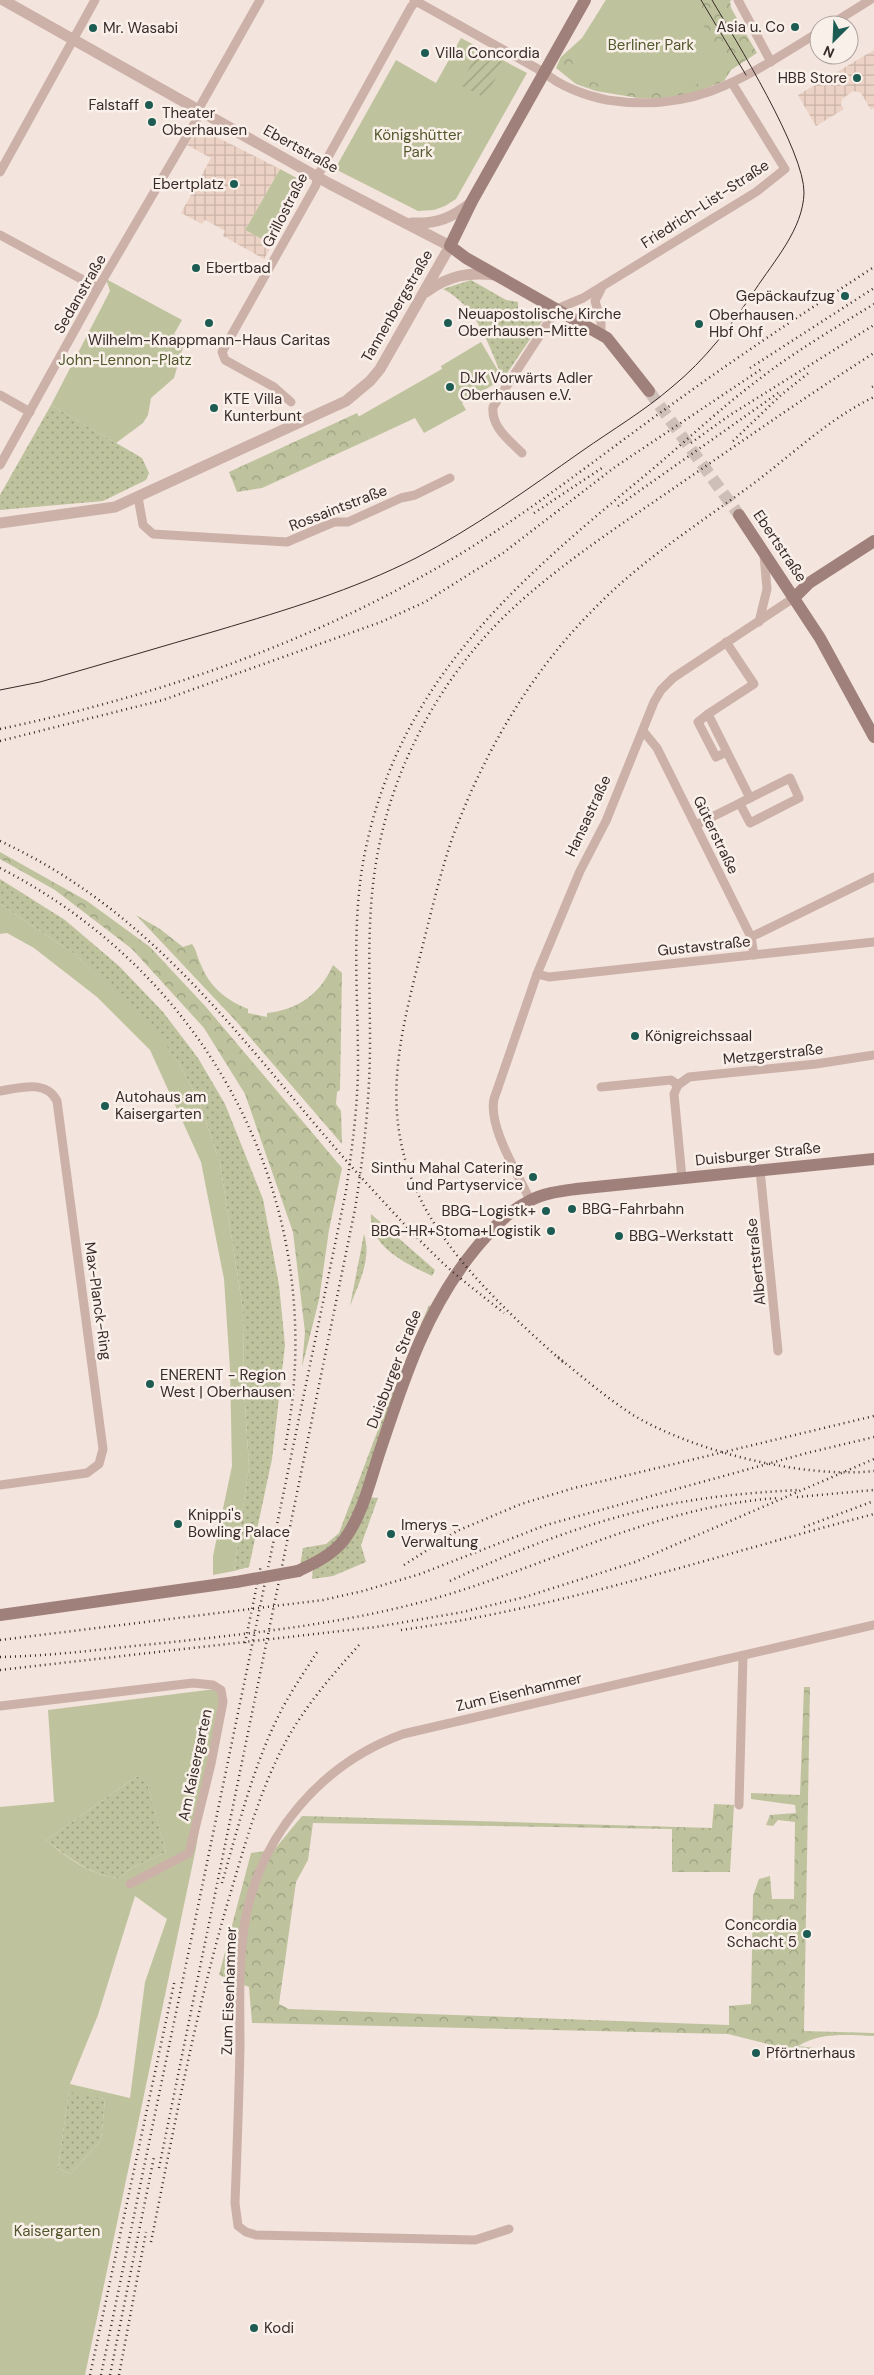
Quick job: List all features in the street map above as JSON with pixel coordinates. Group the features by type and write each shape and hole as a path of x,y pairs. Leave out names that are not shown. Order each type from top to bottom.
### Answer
{"main road":[{"name":"Tannenbergstraße","path":"450,246 472,201 585,0"},
{"name":"Ebertstraße","path":"450,246 497,275 602,334 617,348 649,391"},
{"name":"Ebertstraße","path":"739,515 782,583 795,596 836,665 874,737"},
{"name":"Hansastraße","path":"795,596 809,584 874,541"},
{"name":"Duisburger Straße","path":"0,1615 236,1582 298,1571 330,1553 344,1540 353,1526 410,1364 443,1292 490,1231 503,1218 530,1200 576,1189 874,1159"}],"street":[{"name":"Ebertstraße","path":"3,0 73,39 198,114 450,246"},
{"path":"0,172 95,0"},
{"path":"198,114 260,0"},
{"path":"416,0 545,73 555,81 591,96 636,103 683,100 732,83 809,38"},
{"name":"Grillostraße","path":"291,402 274,387 225,360 222,355 316,185 317,177 416,0"},
{"path":"738,0 771,62"},
{"path":"846,15 870,0"},
{"name":"Friedrich-List-Straße","path":"557,309 583,298 756,192 785,169 732,83"},
{"name":"Sedanstraße","path":"0,465 98,288 157,191 198,114"},
{"path":"408,223 439,222 453,216 472,201"},
{"path":"0,235 98,288"},
{"name":"Tannenbergstraße","path":"0,522 102,510 138,497 346,401 370,381 380,369 425,293 450,246"},
{"path":"425,293 440,282 456,275 475,273 497,275"},
{"path":"602,334 601,321 595,302 599,291 606,283"},
{"path":"522,452 504,435 494,422 493,407 557,309"},
{"path":"0,395 30,412"},
{"name":"Rossaintstraße","path":"138,497 143,526 153,534 283,543 334,522 348,522 401,498 416,495 450,478"},
{"path":"759,622 767,589 764,555"},
{"name":"Hansastraße","path":"530,1200 496,1126 492,1108 537,974 654,702 668,682 795,596"},
{"path":"726,642 754,684 708,714 750,798"},
{"name":"Güterstraße","path":"643,731 657,748 696,825 751,937 754,955"},
{"path":"696,825 790,778 799,798 750,823 740,804"},
{"path":"751,937 874,877"},
{"name":"Gustavstraße","path":"537,974 548,977 874,942"},
{"name":"Metzgerstraße","path":"678,1085 689,1077 874,1055"},
{"path":"601,1087 671,1080 678,1085 674,1098 682,1178"},
{"name":"Max-Planck-Ring","path":"0,1091 41,1087 50,1091 57,1101 103,1449 99,1464 87,1473 0,1485"},
{"name":"Albertstraße","path":"760,1170 778,1351"},
{"name":"Zum Eisenhammer","path":"509,2230 475,2240 256,2235 240,2228 235,2203 242,1957 245,1922 259,1873 279,1833 303,1801 337,1770 386,1740 433,1725 874,1625"},
{"path":"739,1805 743,1656"},
{"name":"Am Kaisergarten","path":"0,1706 193,1683 213,1685 221,1690 223,1702 213,1755 189,1853 130,1884"}],"green space":[{"name":"Berliner Park","path":"606,0 732,0 730,1 731,8 757,53 731,70 724,81 682,98 638,98 596,91 576,84 556,68 561,57 582,38"},
{"name":"Berliner Park","path":"606,0 688,0 731,70 693,85 656,90 637,90 578,78 571,58"},
{"name":"Königshütter Park","path":"461,38 527,73 456,199 434,210 418,211 335,169 396,60 436,83"},
{"path":"479,50 504,63 483,97 460,85"},
{"path":"280,169 306,183 272,245 245,230"},
{"name":"John-Lennon-Platz","path":"106,279 182,320 174,334 185,340 174,378 151,398 148,415 143,423 116,443 51,405 110,291"},
{"path":"471,280 506,300 518,302 518,313 528,313 543,320 503,379 481,328 474,317 465,306 443,289"},
{"name":"DJK Vorwärts Adler Oberhausen e.V.","path":"481,342 503,379 462,403 466,410 424,433 415,418 370,439 358,417 442,369 441,366"},
{"path":"51,405 142,458 149,473 146,480 103,501 0,510 0,495"},
{"path":"357,413 370,439 262,488 237,492 229,472"},
{"path":"0,852 87,901 150,947 206,1007 342,1168 329,1230 319,1300 302,1367 305,1332 293,1232 245,1094 204,1028 132,949 55,890 0,859"},
{"path":"0,879 65,920 119,966 163,1012 198,1058 225,1104 263,1199 279,1285 285,1345 272,1459 249,1567 234,1571 238,1542 236,1536 239,1534 249,1467 244,1388 243,1310 220,1163 198,1099 178,1062 157,1034 76,955 0,904"},
{"path":"0,904 76,955 158,1034 178,1062 198,1099 220,1163 243,1310 244,1388 249,1467 239,1535 236,1536 238,1542 234,1571 213,1575 213,1556 232,1466 230,1369 224,1279 201,1162 150,1050 97,997 34,948 7,933 0,934"},
{"path":"136,915 160,929 183,947 192,944 209,980 226,997 248,1009 248,1013 267,1017 267,1013 289,1008 315,992 333,965 342,973 340,1090 337,1092 336,1104 341,1111 342,1144 235,1020"},
{"path":"371,1214 435,1270 432,1276 401,1260 382,1245 372,1225"},
{"path":"364,1234 366,1243 365,1261 350,1306"},
{"path":"429,1305 433,1307 367,1497 378,1498 361,1545 366,1562 333,1576 312,1579 313,1569 299,1573 303,1548 326,1544 339,1533 390,1398"},
{"path":"804,1687 810,1687 804,2031 874,2033 874,2036 825,2036 798,2046 832,2050 821,2056 768,2053 768,2044 728,2034 252,2023 249,1987 219,1975 251,1853 274,1850 302,1816 712,1828 714,1804 734,1805 730,1872 672,1872 672,1829 313,1823 308,1860 296,1882 279,2004 289,2009 729,2025 729,2006 751,2004 753,1896 759,1879 770,1876 772,1899 794,1899 795,1822 778,1820 773,1826 766,1825 770,1815 796,1813 795,1805 751,1799 751,1793 800,1795"},
{"name":"Kaisergarten","path":"223,1688 196,1848 85,2375 0,2375 0,1807 54,1802 48,1710","holes":["145,1776 166,1852 132,1868 118,1878 89,1869 71,1859 46,1840 136,1777","135,1896 167,1919 145,1982 130,2098 70,2084 98,2015","69,2092 105,2099 101,2141 70,2174 58,2168"]},
{"path":"145,1775 166,1852 132,1868 118,1878 89,1869 71,1859 46,1840 136,1777"},
{"path":"69,2091 105,2099 101,2141 70,2174 58,2168"}],"shaded area":[{"path":"874,50 874,108 871,110 861,93 853,91 842,99 841,105 844,109 816,126 798,95 849,65 859,65 859,59"},
{"name":"Ebertplatz","path":"197,127 280,169 245,230 272,245 264,259 223,236 225,231 220,228 205,220 202,224 181,213 211,158 187,145"}],"tunnel":[{"path":"649,391 739,515"}],"tram line":[{"path":"701,0 746,75"},
{"path":"0,690 40,682 269,615 344,590 416,558 500,508 650,404 696,366 737,317 779,256 799,219 804,193 801,175 781,124 751,67 712,0"}],"railway":[{"path":"0,729 123,699 243,659 302,636 415,580 470,548 522,514 671,405 874,267"},
{"path":"750,368 874,288"},
{"path":"101,2375 346,1191 358,1079 356,957 358,904 365,852 382,791 405,736 435,686 469,640 508,597 550,556 743,391 800,350 874,304"},
{"path":"691,443 730,415 874,325"},
{"path":"159,2168 355,1209 368,1104 371,903 377,857 395,789 408,756 442,693 485,636 510,611 548,578 609,533 874,353"},
{"path":"0,741 163,700 381,622 425,602 503,553 615,467 763,368"},
{"path":"733,441 781,395 811,371"},
{"path":"618,506 781,391"},
{"path":"563,1362 501,1305 462,1262 445,1239 417,1192 406,1162 399,1133 397,1076 400,1047 412,990 448,851 465,805 494,745 529,687 570,634 610,593 647,561 762,477 824,428 856,406 874,397"},
{"path":"534,513 605,466"},
{"path":"0,841 59,873 111,909 159,950 203,994 326,1137 407,1227 445,1265 504,1313"},
{"path":"0,868 76,915 143,972 198,1039 242,1112 273,1191 291,1276 295,1363 284,1452"},
{"path":"558,1357 633,1415 686,1440 750,1460 783,1466 815,1471 874,1471"},
{"path":"404,1565 457,1531 521,1504 574,1488 874,1416"},
{"path":"0,1640 323,1600 363,1591 420,1574 546,1525 807,1453 874,1437"},
{"path":"0,1670 376,1627 463,1612 525,1597 635,1562 874,1459"},
{"path":"450,1581 536,1544 628,1514 702,1499 798,1490"},
{"path":"797,1497 874,1490"},
{"path":"0,1657 62,1653 238,1635 312,1625 384,1611 456,1592 655,1522 737,1503 779,1498"},
{"path":"804,1527 874,1501"},
{"path":"401,1630 521,1608 580,1594 874,1514"},
{"path":"245,1643 261,1565"},
{"path":"151,2242 187,2064 208,1976 219,1932 258,1806 273,1766 293,1729 316,1696 359,1645"},
{"path":"222,1883 255,1771 264,1749 283,1707 319,1649"},
{"path":"90,2375 175,1979"},
{"path":"110,2375 154,2157"},
{"path":"119,2375 146,2232"}],"place":[{"name":"Asia u. Co","path":"795,27"},
{"name":"Mr. Wasabi","path":"93,28"},
{"name":"Villa Concordia","path":"425,53"},
{"name":"HBB Store","path":"857,78"},
{"name":"Falstaff","path":"149,105"},
{"name":"Theater Oberhausen","path":"152,122"},
{"name":"Ebertplatz","path":"234,184"},
{"name":"Ebertbad","path":"196,268"},
{"name":"Gepäckaufzug","path":"845,296"},
{"name":"Wilhelm-Knappmann-Haus Caritas","path":"209,323"},
{"name":"Neuapostolische Kirche Oberhausen-Mitte","path":"448,323"},
{"name":"Oberhausen Hbf Ohf","path":"699,324"},
{"name":"DJK Vorwärts Adler Oberhausen e.V.","path":"450,387"},
{"name":"KTE Villa Kunterbunt","path":"214,408"},
{"name":"Königreichssaal","path":"635,1036"},
{"name":"Autohaus am Kaisergarten","path":"105,1106"},
{"name":"Sinthu Mahal Catering und Partyservice","path":"533,1177"},
{"name":"BBG-Fahrbahn","path":"572,1209"},
{"name":"BBG-Logistk+","path":"546,1211"},
{"name":"BBG-HR+Stoma+Logistik","path":"551,1231"},
{"name":"BBG-Werkstatt","path":"619,1236"},
{"name":"ENERENT - Region West | Oberhausen","path":"150,1384"},
{"name":"Knippi's Bowling Palace","path":"178,1524"},
{"name":"Imerys - Verwaltung","path":"391,1534"},
{"name":"Concordia Schacht 5","path":"807,1934"},
{"name":"Pförtnerhaus","path":"756,2053"},
{"name":"Kodi","path":"254,2328"}]}
